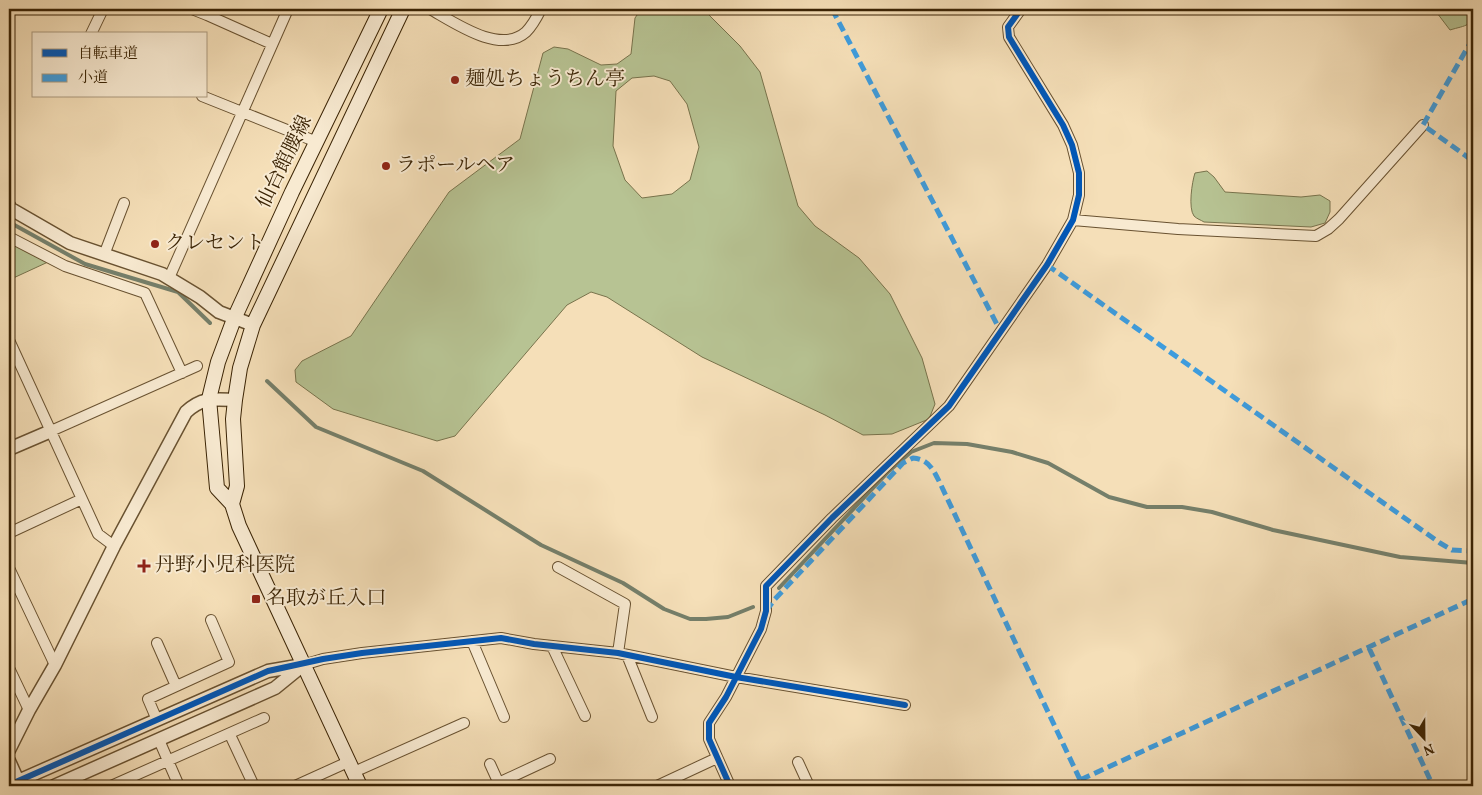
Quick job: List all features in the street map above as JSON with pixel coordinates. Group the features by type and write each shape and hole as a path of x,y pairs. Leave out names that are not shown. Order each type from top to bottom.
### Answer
{"main road":[{"name":"仙台館腰線","path":"360,786 238,526 232,504 217,488 209,399 218,362 234,319 292,192 381,9"},
{"name":"仙台館腰線","path":"232,504 237,486 233,424 235,400 240,368 253,325 403,9"}],"street":[{"path":"92,32 103,9"},
{"path":"192,9 209,12 272,44"},
{"path":"169,278 288,9"},
{"path":"430,9 457,24 501,41 514,39 525,33 533,24 541,9"},
{"path":"730,786 709,739 709,723 726,697 761,629 766,611 766,586 832,518 949,406 1047,265 1073,220 1079,195 1079,180 1072,145 1063,125 1010,37 1008,27 1021,9"},
{"path":"207,98 317,142"},
{"path":"1073,220 1316,236 1328,229 1339,219 1423,125"},
{"path":"104,255 124,203"},
{"path":"9,206 11,209 70,243 169,278 220,312 253,325"},
{"path":"9,237 65,266 145,293 182,373"},
{"path":"9,340 98,534 114,546"},
{"path":"9,449 197,366"},
{"path":"9,750 114,546 186,412 195,404 209,399 235,400"},
{"path":"9,533 82,499"},
{"path":"558,567 625,604 622,654 652,717"},
{"path":"9,568 54,665"},
{"path":"157,720 148,699 229,662 211,620"},
{"path":"9,761 14,783 268,672 323,659 362,653 501,638 622,654 736,677 905,705"},
{"path":"472,641 504,717"},
{"path":"157,643 176,686"},
{"path":"552,646 585,716"},
{"path":"54,786 275,688 304,664"},
{"path":"9,668 29,710"},
{"path":"111,786 264,718"},
{"path":"295,786 351,767 464,723"},
{"path":"232,739 254,786"},
{"path":"158,740 179,786"},
{"path":"657,786 717,758"},
{"path":"490,764 497,785 550,759"},
{"path":"798,762 809,786"}],"green space":[{"path":"641,9 703,9 740,46 760,72 798,206 815,226 859,258 890,294 922,358 935,404 929,419 892,434 863,435 702,357 607,297 591,292 567,305 455,436 437,441 333,409 296,382 295,370 302,361 351,336 449,192 520,139 543,53 554,47 568,49 601,65 617,64 631,54 635,18","holes":["654,76 670,81 687,104 699,147 690,180 672,194 642,198 625,180 613,146 616,91 632,78"]},
{"path":"1434,9 1473,9 1473,15 1468,24 1450,30"},
{"path":"1207,171 1225,192 1301,197 1320,195 1330,201 1330,212 1325,223 1311,227 1204,222 1195,217 1192,212 1191,195 1195,173"},
{"path":"9,241 48,262 9,280"}],"waterway":[{"path":"9,222 85,264 178,292 210,323"},
{"path":"267,381 316,427 423,471 541,545 623,583 664,609 690,619 706,619 728,617 753,607"},
{"path":"779,588 889,471 911,452 934,443 967,444 1012,452 1048,463 1109,497 1147,507 1182,507 1212,512 1273,530 1400,557 1473,563"}],"marked path":[{"path":"832,9 1001,332"},
{"path":"1473,38 1423,125 1473,161"},
{"path":"1047,265 1440,543 1452,550 1473,551"},
{"path":"766,611 775,599 903,463 913,458 923,460 932,469 939,481 1083,786"},
{"path":"1067,786 1473,599"},
{"path":"1369,648 1433,786"}],"cycle path":[{"path":"730,786 709,739 709,723 726,697 761,629 766,611 766,586 832,518 949,406 1047,265 1073,220 1079,195 1079,173 1072,145 1063,125 1009,37 1008,27 1021,9"},
{"path":"9,785 268,671 362,653 501,638 534,644 618,653 736,677 905,705"}],"place":[{"name":"麺処ちょうちん亭","path":"455,80"},
{"name":"ラポールヘア","path":"386,166"},
{"name":"クレセント","path":"155,244"},
{"name":"丹野小児科医院","path":"144,566"},
{"name":"名取が丘入口","path":"256,599"}]}
